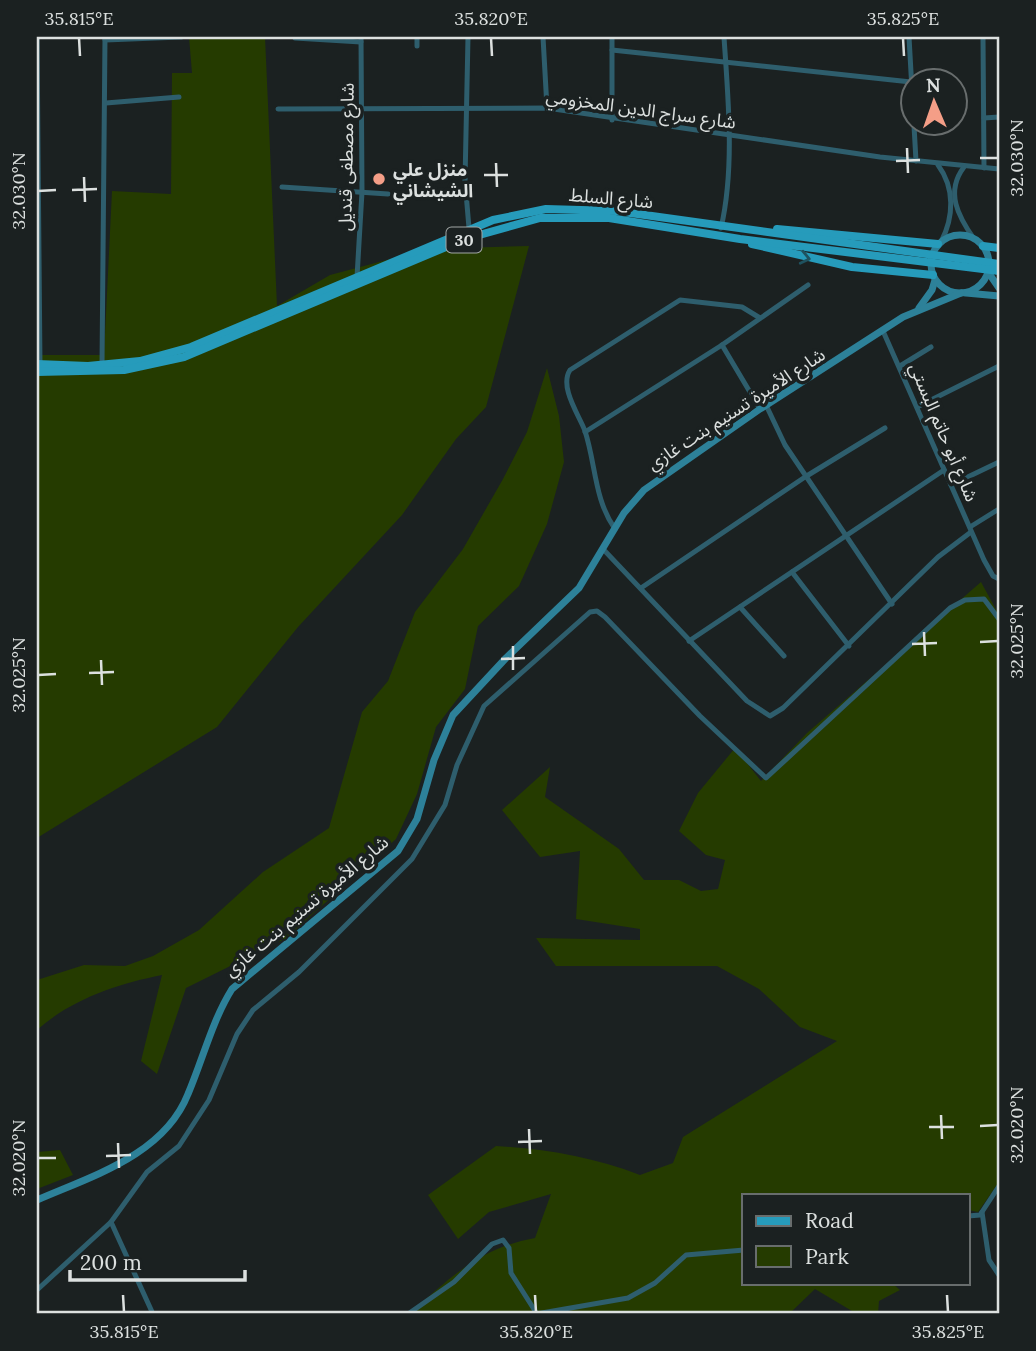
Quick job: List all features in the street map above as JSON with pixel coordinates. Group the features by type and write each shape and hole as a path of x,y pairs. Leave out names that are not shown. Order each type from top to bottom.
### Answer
{"main road":[{"name":"شارع السلط","path":"38,367 140,361 191,347 470,228 513,214 574,208 616,211 999,271"},
{"name":"شارع السلط","path":"38,367 124,370 184,357 465,239 517,222 593,217 740,239 999,264"},
{"path":"750,231 799,231 940,243 961,235 974,239 983,246 999,248"},
{"path":"740,239 819,261 934,278"},
{"path":"940,243 931,259 934,278 944,289 999,296"},
{"path":"963,293 980,285 988,272 989,263 983,246"},
{"path":"988,272 999,288"},
{"name":"شارع الأميرة تسنيم بنت غازي","path":"917,311 929,297 934,278"},
{"name":"شارع الأميرة تسنيم بنت غازي","path":"37,1200 124,1161 144,1149 171,1124 187,1098 219,1013 232,989 398,851 418,819 434,760 453,715 506,658 572,596 636,498 656,480 763,407 883,331 917,311 963,293"}],"street":[{"path":"37,37 38,367"},
{"path":"103,365 105,38 181,37"},
{"path":"417,37 417,46"},
{"path":"468,37 465,108 470,228"},
{"path":"543,37 547,108"},
{"path":"612,37 612,120"},
{"path":"721,228 726,206 724,37"},
{"path":"909,37 910,66"},
{"path":"983,37 984,168"},
{"path":"295,38 361,39"},
{"name":"شارع مصطفى قنديل","path":"358,277 362,192 361,39"},
{"path":"612,50 900,81"},
{"path":"106,103 179,97"},
{"name":"شارع سراج الدين المخزومي","path":"278,109 547,108 612,120 938,164 999,169"},
{"path":"984,118 999,117"},
{"path":"914,136 916,161"},
{"path":"938,164 960,216 974,239"},
{"path":"940,243 951,220 955,182 964,167"},
{"path":"282,187 388,194"},
{"path":"585,432 722,345 808,285"},
{"path":"615,529 598,494 585,432 567,385 567,374 575,365 683,299 742,307 760,318"},
{"name":"شارع أبو حاتم البستي","path":"883,331 991,573 999,579"},
{"path":"722,345 845,537 892,604"},
{"path":"900,366 931,347"},
{"path":"917,407 999,366"},
{"path":"641,588 806,477 885,428"},
{"path":"951,485 999,462"},
{"path":"689,640 944,470"},
{"path":"603,549 747,701 770,716 783,708 849,646 938,557 999,509"},
{"path":"792,572 849,646"},
{"path":"37,1290 111,1222 147,1172 179,1146 209,1100 237,1034 253,1010 299,972 412,859 445,805 457,765 484,706 590,612 599,611 707,724 764,778 769,777 882,668 950,608 965,600 984,599 999,619"},
{"path":"740,607 784,656"},
{"path":"970,1215 982,1212 999,1186"},
{"path":"982,1212 989,1260 999,1275"},
{"path":"111,1222 153,1314"},
{"path":"408,1314 454,1282 492,1244 503,1240 509,1248 511,1273 536,1314 628,1298 647,1289 687,1255 742,1250"}],"green space":[{"path":"189,37 265,37 277,306 330,275 428,249 529,246 486,407 456,439 402,515 298,627 217,727 37,838 37,355 104,355 112,191 171,194 172,73 192,73"},
{"path":"547,368 559,416 564,462 547,524 519,586 478,626 465,689 436,727 417,794 396,839 285,939 186,988 157,1074 141,1061 162,975 128,983 80,1001 37,1030 37,980 84,965 125,966 153,956 199,930 263,872 329,828 362,712 388,681 415,612 463,549 503,479 527,432"},
{"path":"981,582 999,615 999,1182 978,1212 970,1210 970,1194 742,1194 742,1284 893,1284 900,1290 879,1301 878,1314 857,1314 815,1289 789,1314 409,1314 466,1266 497,1249 535,1238 551,1194 489,1212 458,1239 428,1195 496,1146 569,1155 640,1175 673,1163 683,1137 837,1041 800,1027 759,989 717,966 556,966 536,938 640,940 640,929 576,919 580,851 540,857 502,810 550,767 545,797 619,849 644,880 679,880 701,891 718,889 725,860 706,855 679,831 698,793 735,748 761,781 807,733"},
{"path":"60,1150 73,1175 37,1189 37,1152"}],"place":[{"name":"منزل علي الشيشاني","path":"379,179"}]}
